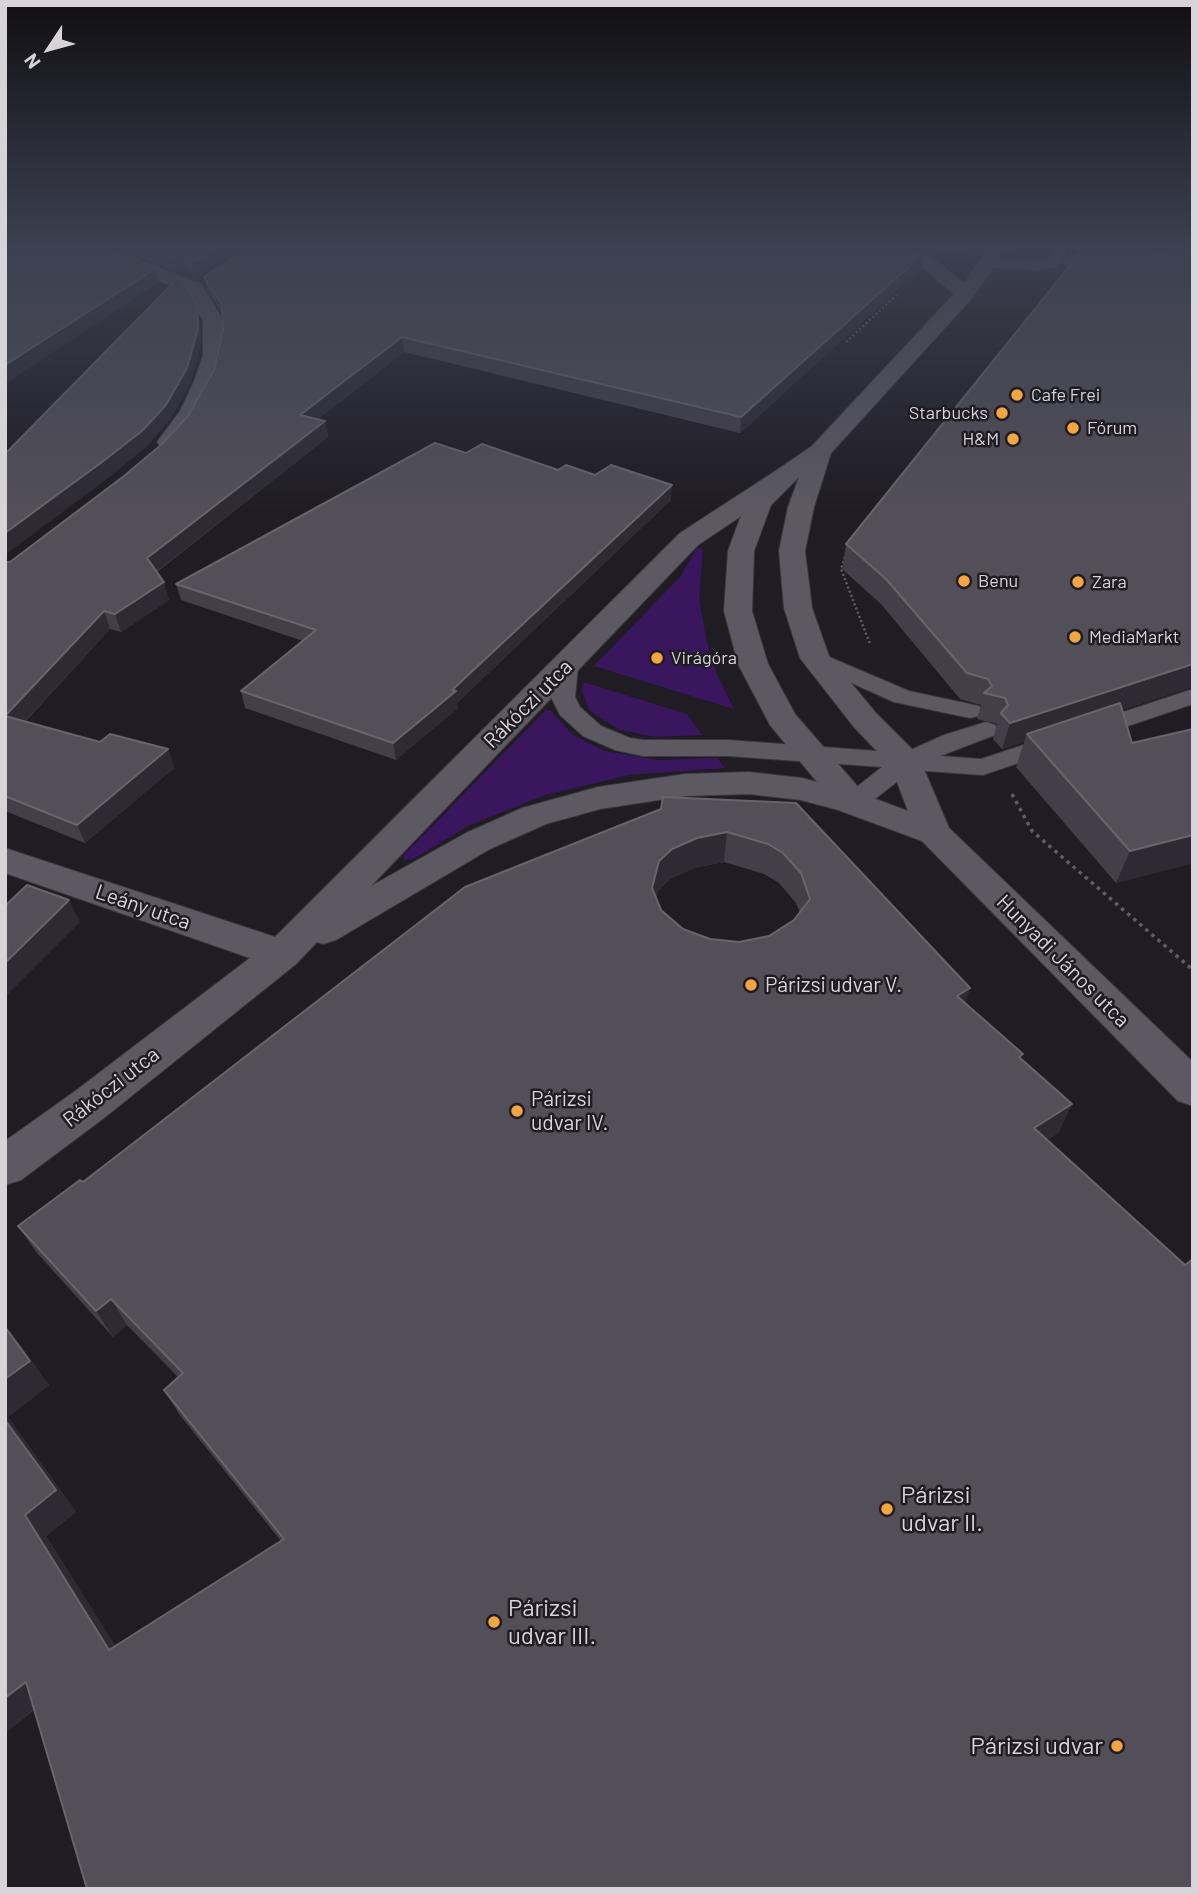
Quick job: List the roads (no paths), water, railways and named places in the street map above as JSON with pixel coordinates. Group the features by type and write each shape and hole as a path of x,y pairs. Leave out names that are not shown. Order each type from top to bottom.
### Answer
{"street":[{"path":"156,454 191,412 210,370 214,336"},
{"name":"Rákóczi utca","path":"5,1166 89,1105 282,954 566,667 689,538 820,450 927,336"},
{"name":"Rákóczi utca","path":"792,551 801,507 820,450"},
{"name":"Rákóczi utca","path":"741,551 759,502 789,473"},
{"name":"Hunyadi János utca","path":"741,551 738,611 752,664 781,718 853,803 934,833"},
{"name":"Hunyadi János utca","path":"792,551 798,608 815,658 864,719 905,762 934,833 1193,1089"},
{"name":"Rákóczi utca","path":"282,954 478,841 534,816 566,806 630,791 718,783 775,785 853,803"},
{"name":"Leány utca","path":"5,860 282,954"}],"lane":[{"path":"815,658 902,696 978,720 953,740 905,762 853,803"},
{"path":"566,667 563,696 578,721 608,739 643,748 728,748 982,767 1188,697"}],"place":[{"name":"Cafe Frei","path":"1017,395"},
{"name":"Starbucks","path":"1002,413"},
{"name":"Fórum","path":"1073,428"},
{"name":"H&M","path":"1013,439"},
{"name":"Benu","path":"964,581"},
{"name":"Zara","path":"1078,582"},
{"name":"MediaMarkt","path":"1075,637"},
{"name":"Virágóra","path":"657,658"},
{"name":"Párizsi udvar V.","path":"751,985"},
{"name":"Párizsi udvar IV.","path":"517,1111"},
{"name":"Párizsi udvar II.","path":"887,1509"},
{"name":"Párizsi udvar III.","path":"494,1622"},
{"name":"Párizsi udvar","path":"1117,1746"}]}
